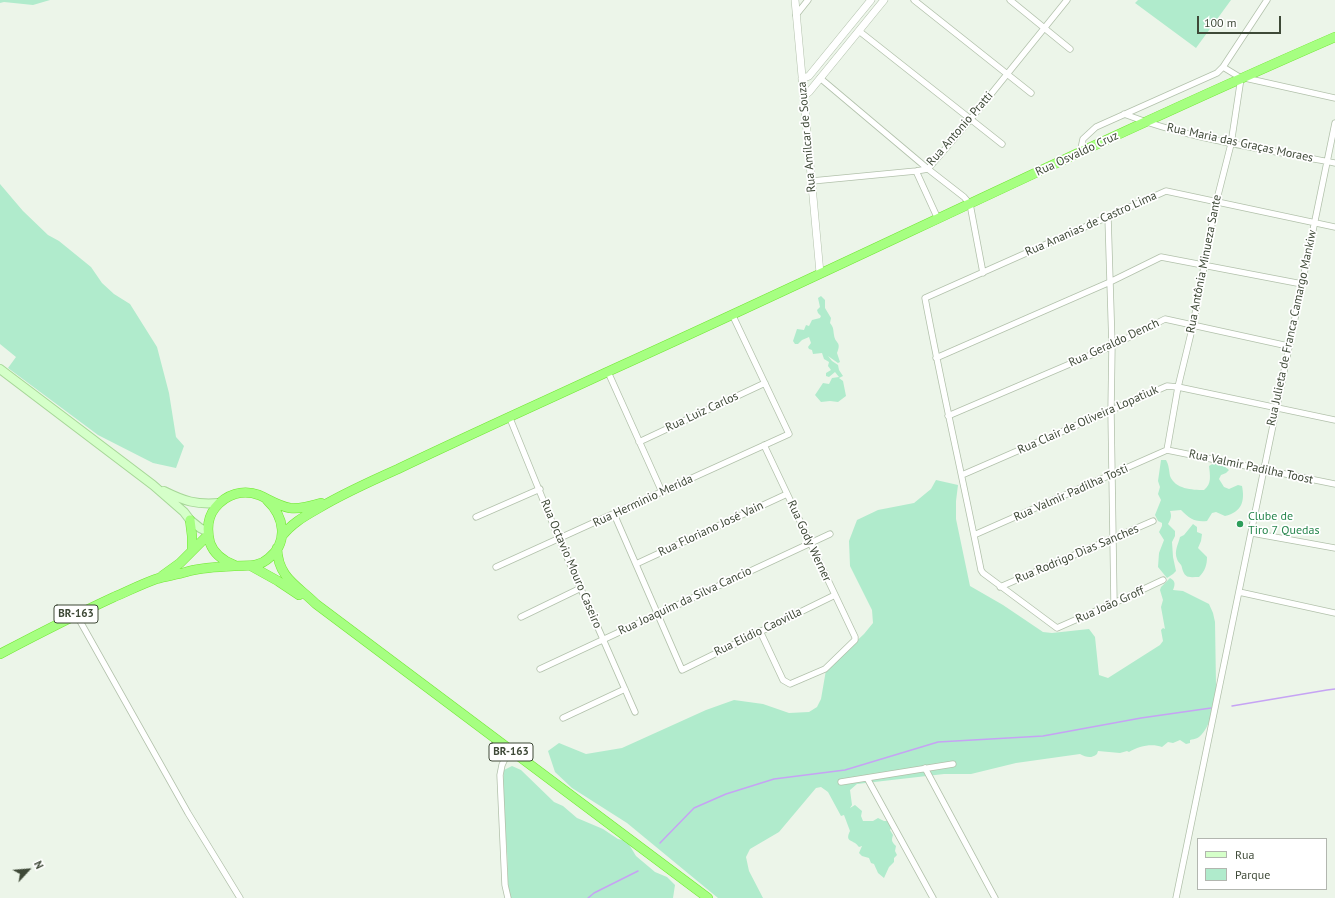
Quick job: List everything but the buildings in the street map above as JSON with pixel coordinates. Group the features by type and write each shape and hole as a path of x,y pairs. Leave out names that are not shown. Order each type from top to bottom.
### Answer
{"highway":[{"name":"Rua Osvaldo Cruz","path":"338,497 509,416 608,372 1145,122 1335,37"},
{"path":"235,566 226,562 217,555 211,546 208,534 210,518 213,510 224,498 238,493 253,493 281,506 299,508 312,506 338,497"},
{"path":"282,536 300,519 338,497"},
{"name":"BR-163","path":"267,500 274,507 282,526 282,536 278,548 278,559 283,573 289,580 316,604 708,898"},
{"path":"190,520 192,551"},
{"name":"BR-163","path":"156,580 180,563 208,534"},
{"name":"BR-163","path":"0,654 76,614 156,580 200,569 258,565 269,558 278,548"},
{"name":"BR-163","path":"251,566 278,581 305,600 316,604"}],"main road":[{"path":"0,369 153,485 184,512 190,520 208,534"},
{"path":"153,485 188,502 197,504 218,503"}],"street":[{"name":"Rua Amílcar de Souza","path":"795,0 820,273"},
{"path":"796,15 808,0"},
{"path":"802,79 808,76 871,0"},
{"path":"804,96 809,92 884,0"},
{"path":"914,0 1030,93"},
{"path":"1010,0 1070,49"},
{"name":"Rua Antonio Pratti","path":"812,181 928,169 970,120 1067,0"},
{"path":"1080,153 1083,139 1096,127 1217,73 1223,67 1267,0"},
{"path":"859,31 1002,144"},
{"path":"1223,67 1242,78 1335,98"},
{"path":"820,78 928,169 964,197 970,204 983,272"},
{"name":"Rua Antônia Minueza Sante","path":"1167,450 1178,387 1193,325 1216,203 1231,144 1242,78"},
{"name":"Rua Maria das Graças Moraes","path":"1124,114 1145,122 1231,144 1335,163"},
{"name":"Rua Julieta de Franca Camargo Mankiw","path":"1176,898 1252,533 1263,468 1288,346 1335,123"},
{"path":"916,171 938,219"},
{"name":"Rua Ananias de Castro Lima","path":"936,358 925,298 1166,191 1216,203 1335,227"},
{"path":"1108,217 1112,346 1111,411 1114,603"},
{"path":"1000,587 981,570 936,358 1110,282 1161,258 1302,284"},
{"path":"732,314 765,383"},
{"name":"Rua Geraldo Dench","path":"948,416 1112,346 1165,319 1288,346"},
{"path":"608,372 662,492"},
{"name":"Rua Herminio Merida","path":"496,568 789,434 765,383"},
{"name":"Rua Luiz Carlos","path":"639,442 765,383"},
{"name":"Rua Clair de Oliveira Lopatiuk","path":"962,475 1166,386 1178,387 1335,420"},
{"name":"Rua Octavio Mouro Caseiro","path":"509,416 560,539 635,712"},
{"name":"Rua Gody Werner","path":"760,632 783,680 790,684 825,669 855,640 855,637 764,445"},
{"name":"Rua Valmir Padilha Toost","path":"1167,450 1263,468 1335,484"},
{"name":"Rua Valmir Padilha Tosti","path":"974,535 1167,450"},
{"path":"476,518 540,488"},
{"name":"Rua Floriano José Vain","path":"636,564 787,494"},
{"path":"614,514 658,614"},
{"name":"Rua Rodrigo Dias Sanches","path":"1000,587 1153,521"},
{"path":"1252,533 1335,548"},
{"name":"Rua Joaquim da Silva Cancio","path":"540,669 830,534"},
{"name":"Rua João Groff","path":"1000,587 1056,628 1163,580"},
{"path":"521,617 581,588"},
{"path":"1239,592 1335,614"},
{"name":"Rua Elidio Caovilla","path":"658,614 682,670 835,595"},
{"path":"76,614 188,813 240,898"},
{"path":"563,718 625,689"},
{"path":"508,898 500,775 502,765 509,750"},
{"path":"841,782 953,764"},
{"path":"925,768 995,898"},
{"path":"867,778 933,898"}],"green space":[{"path":"0,0 50,0 33,5 4,2 0,3"},
{"path":"1138,0 1231,0 1196,48 1135,3"},
{"path":"0,184 23,211 48,235 59,241 91,267 102,283 114,294 130,304 157,347 169,393 176,437 184,446 176,468 153,463 98,435 8,368 16,357 0,344"},
{"path":"821,296 825,300 825,308 831,318 830,323 833,327 835,338 839,344 837,353 840,362 838,363 828,356 838,365 843,376 839,378 843,381 846,396 838,402 821,402 815,395 823,383 829,384 832,378 839,377 835,372 829,377 826,376 826,373 831,370 828,366 829,362 824,359 822,353 813,354 812,350 809,349 808,347 811,343 809,337 802,340 798,344 795,344 793,341 797,329 804,330 806,325 809,326 812,320 820,318 821,316 817,310 820,307 818,298"},
{"path":"1161,460 1166,460 1172,480 1184,488 1204,490 1207,488 1210,479 1209,466 1218,463 1229,470 1221,475 1219,479 1224,487 1229,489 1238,485 1242,486 1243,491 1239,509 1225,516 1216,512 1212,513 1207,521 1192,519 1181,510 1170,511 1171,518 1168,524 1175,531 1175,536 1172,542 1176,571 1167,578 1158,567 1159,553 1164,540 1159,532 1162,523 1158,521 1155,515 1161,500 1158,494 1160,487 1158,481"},
{"path":"936,480 958,485 956,519 970,586 1003,605 1043,632 1052,633 1089,629 1095,637 1099,675 1108,678 1160,645 1163,641 1161,630 1163,628 1165,629 1161,607 1163,600 1160,590 1170,578 1174,583 1173,590 1183,591 1209,604 1215,622 1217,690 1211,718 1201,735 1190,740 1190,743 1186,744 1180,740 1173,743 1168,742 1162,747 1154,745 1146,746 1129,752 1127,751 1120,753 1098,751 1095,756 1091,757 1086,757 1080,754 1016,763 971,774 944,774 857,784 850,790 852,805 850,808 855,805 862,811 861,816 863,821 873,821 878,818 888,821 892,827 890,830 893,835 892,841 896,846 895,851 897,855 884,878 878,873 874,864 871,863 869,858 862,856 859,853 862,846 859,847 849,839 848,835 850,831 844,815 841,816 828,792 821,787 816,788 779,832 750,849 746,857 749,871 763,898 718,898 627,823 572,788 555,772 548,751 559,743 586,754 622,748 706,710 734,700 763,704 789,713 809,712 817,707 821,699 826,670 864,634 873,623 872,610 850,566 849,541 857,520 878,510 914,503 931,489"},
{"path":"1193,524 1197,527 1197,532 1202,534 1198,548 1207,557 1205,568 1199,577 1186,576 1176,556 1180,537 1184,535"},
{"path":"512,766 521,770 554,802 563,806 577,818 603,829 618,839 627,841 636,856 655,872 667,877 675,885 673,898 510,898 503,791 504,770"}],"waterway":[{"path":"1232,706 1335,689"},
{"path":"660,843 694,808 726,794 774,779 845,770 938,742 1043,736 1141,718 1211,708"},
{"path":"588,898 594,893 638,871"}],"place":[{"name":"Clube de Tiro 7 Quedas","path":"1240,524"}]}
